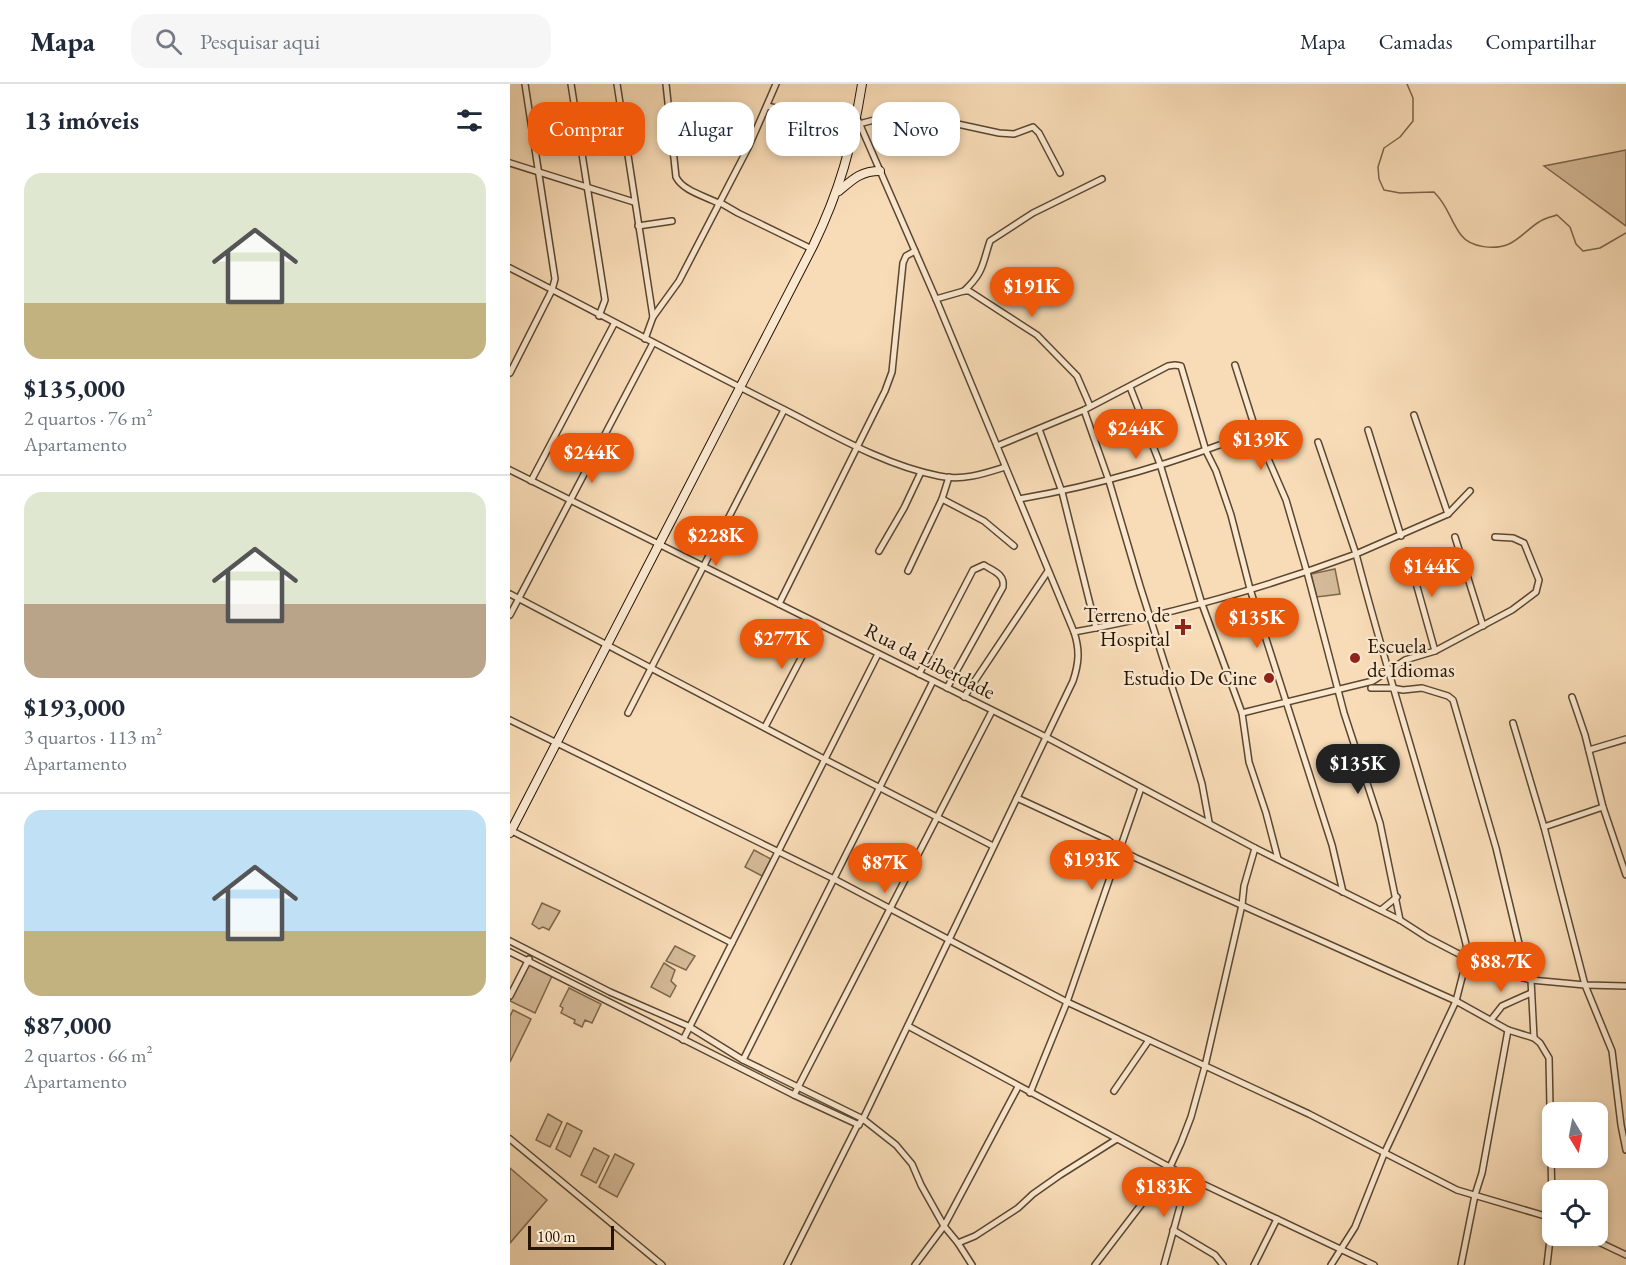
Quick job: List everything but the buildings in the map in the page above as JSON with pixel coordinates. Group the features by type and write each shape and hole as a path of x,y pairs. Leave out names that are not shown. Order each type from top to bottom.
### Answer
{"main road":[{"path":"860,102 862,84"},
{"path":"510,831 812,249 837,192 847,156"},
{"path":"837,192 860,174 880,171"}],"street":[{"path":"510,373 554,285 554,272 525,84"},
{"path":"572,84 605,300 599,316"},
{"path":"616,84 653,317"},
{"path":"666,84 676,177 679,183 812,249"},
{"path":"769,102 776,84"},
{"path":"645,339 653,317 679,281 749,146 766,108"},
{"path":"860,120 916,115 999,133 1014,134 1033,127 1039,133 1060,173"},
{"path":"787,1265 857,1126 864,1121 1073,681 1078,667 1079,652 1074,632 936,299 860,125"},
{"path":"510,163 634,202"},
{"path":"964,291 977,279 986,260 990,241 1033,213 1102,179"},
{"path":"638,226 672,221"},
{"path":"778,604 892,372 903,263 906,256 915,251"},
{"path":"510,268 614,324 857,447 921,472 949,477 980,475 1005,467"},
{"path":"936,299 969,291 1037,334 1077,376 1202,784 1209,822"},
{"path":"531,481 614,324"},
{"path":"510,615 653,343"},
{"path":"1235,365 1256,431 1286,500 1358,759 1380,823 1400,920"},
{"path":"997,446 1087,408 1168,366 1181,366 1206,451 1216,471 1231,515 1250,589 1332,845 1343,892"},
{"path":"1130,387 1160,464 1202,604 1242,712 1249,762 1278,859"},
{"path":"627,713 784,410"},
{"path":"1414,415 1448,514"},
{"path":"1039,429 1062,492 1096,628"},
{"path":"1368,430 1401,536"},
{"path":"1018,499 1110,481 1206,451 1256,431"},
{"path":"1317,442 1356,554 1387,670 1444,858 1466,944 1467,958 1456,1001 1384,1154 1355,1227 1331,1265"},
{"name":"Rua da Liberdade","path":"510,471 1046,737 1255,848 1381,910 1467,958 1502,973 1528,979 1585,985 1626,986"},
{"path":"879,551 904,508 921,472"},
{"path":"908,571 942,499 949,477"},
{"path":"1074,632 1202,604 1307,572 1401,536 1448,514 1470,491"},
{"path":"942,499 984,521 1014,546"},
{"path":"1455,537 1483,626"},
{"path":"1242,712 1373,681 1405,660 1435,651 1512,610 1536,592 1539,580 1524,543 1513,538 1495,537"},
{"path":"1407,551 1435,651"},
{"path":"919,674 973,570 984,565 1002,576 1003,587 947,688"},
{"path":"964,697 1048,571"},
{"path":"510,594 993,846"},
{"path":"765,727 819,624"},
{"path":"683,1040 688,1026 879,654"},
{"path":"743,1060 933,681"},
{"path":"1371,688 1392,687 1403,690 1422,688 1448,696 1453,700 1496,848 1528,979 1534,1038"},
{"path":"1572,696 1589,750 1603,807 1626,875"},
{"path":"794,1095 992,711"},
{"path":"510,720 834,879 950,938 1067,1002 1309,1114 1457,1190 1542,1217"},
{"path":"1513,723 1544,827 1585,985 1615,1061 1621,1125 1626,1150"},
{"path":"1589,750 1626,739"},
{"path":"1030,1093 1067,1002 1141,788"},
{"path":"1017,798 1108,840 1119,849 1456,1001 1508,1030 1534,1038 1549,1058 1552,1180"},
{"path":"1544,827 1603,807"},
{"path":"510,831 732,943"},
{"path":"1095,1265 1170,1167 1191,1117 1242,905 1244,886 1255,848"},
{"path":"1381,910 1396,897"},
{"path":"510,941 610,992 688,1026 743,1060 864,1121 896,1145 912,1164 944,1226 972,1265"},
{"path":"510,952 857,1126"},
{"path":"510,996 532,952"},
{"path":"1491,1020 1502,1006 1531,993"},
{"path":"908,1026 1188,1177 1374,1265"},
{"path":"1461,1265 1475,1195 1482,1173 1508,1030"},
{"path":"1114,1090 1149,1040"},
{"path":"915,1265 944,1226 1018,1087"},
{"path":"510,1139 662,1265"},
{"path":"958,1243 975,1236 1001,1219 1060,1174 1117,1139"},
{"path":"1164,1265 1188,1177"},
{"path":"1254,1265 1277,1219"},
{"path":"1173,1230 1215,1255 1222,1265"},
{"path":"1547,1265 1549,1246"},
{"path":"1607,1246 1626,1255"}],"shaded area":[{"path":"1626,150 1626,226 1544,166"},
{"path":"1335,569 1340,594 1317,597 1311,574"},
{"path":"754,850 771,859 762,876 745,867"},
{"path":"542,903 560,911 549,930 543,927 539,929 532,924"},
{"path":"675,946 695,956 686,970 666,961"},
{"path":"528,963 553,974 535,1013 510,1001"},
{"path":"664,963 675,970 671,981 676,986 670,997 651,987"},
{"path":"569,988 601,1004 592,1023 585,1020 582,1027 574,1023 575,1020 561,1013 563,1008 560,1006"},
{"path":"513,1010 531,1019 510,1062 510,1016"},
{"path":"548,1114 562,1122 550,1147 536,1140"},
{"path":"567,1123 582,1131 570,1157 556,1149"},
{"path":"594,1148 609,1156 596,1183 581,1175"},
{"path":"615,1154 634,1164 617,1197 599,1187"},
{"path":"510,1168 547,1200 510,1243"}],"waterway":[{"path":"1407,84 1413,98 1413,121 1400,137 1384,148 1378,167 1379,179 1384,190 1400,193 1434,192 1461,235 1471,243 1484,247 1509,244 1541,221 1557,215 1570,227 1576,244 1583,251 1600,248 1626,233"}],"place":[{"name":"Terreno de Hospital","path":"1183,627"},
{"name":"Escuela de Idiomas","path":"1355,658"},
{"name":"Estudio De Cine","path":"1269,678"}]}
